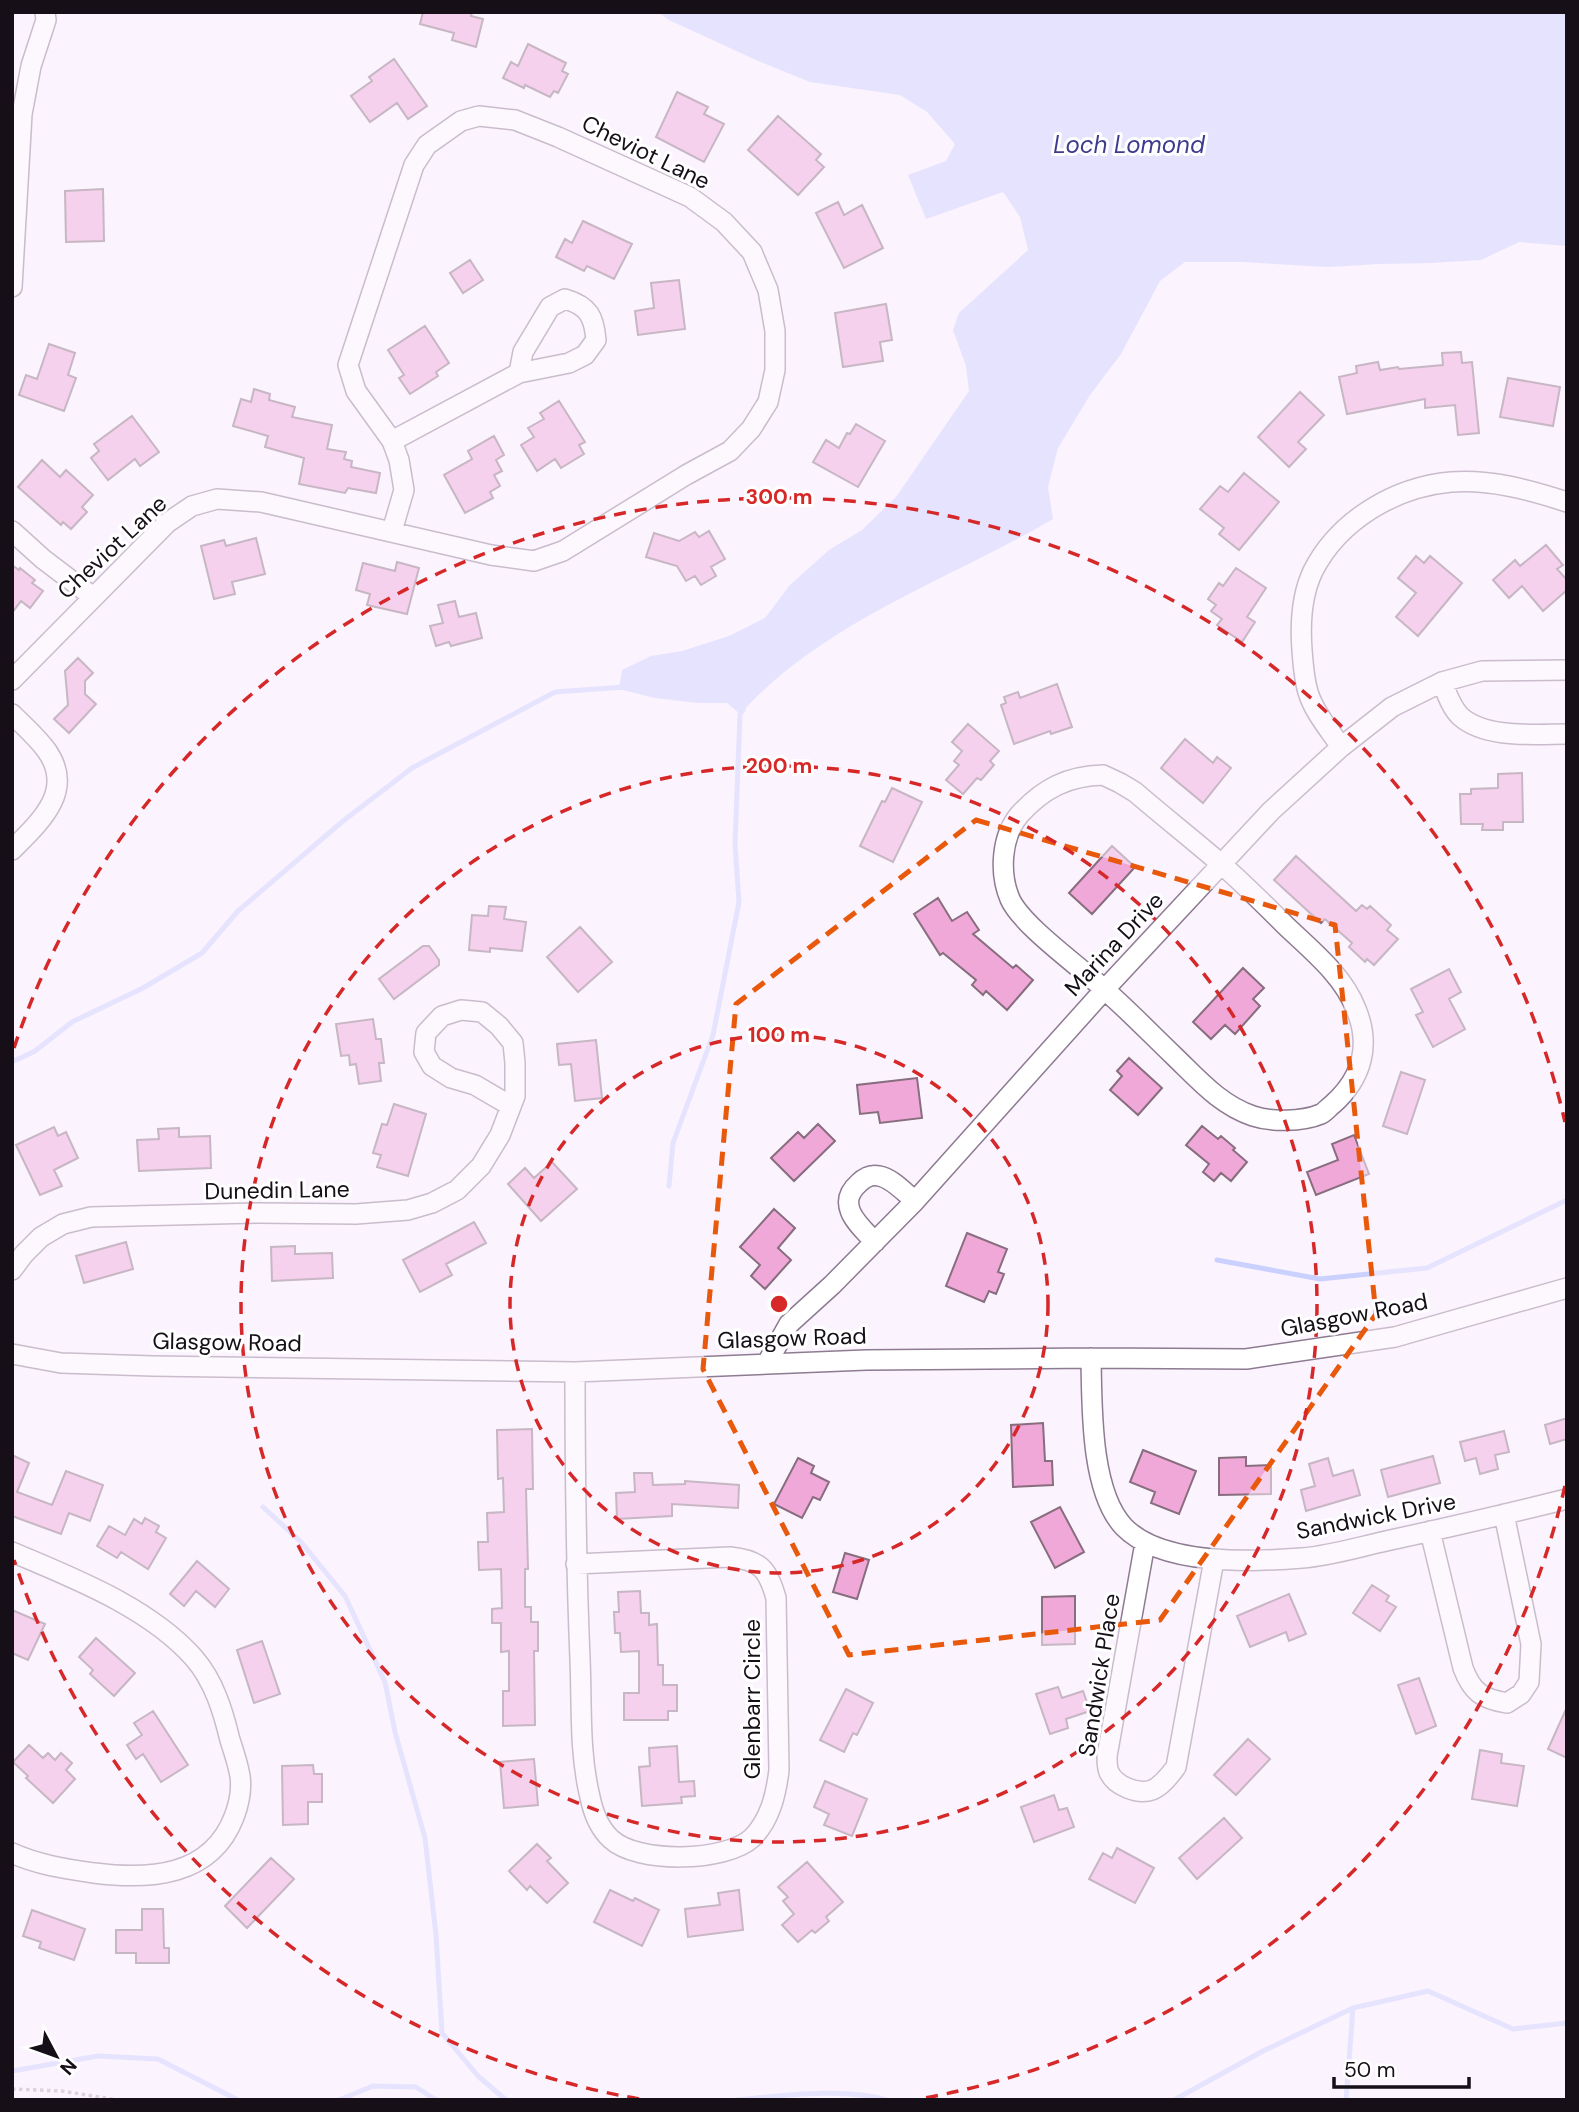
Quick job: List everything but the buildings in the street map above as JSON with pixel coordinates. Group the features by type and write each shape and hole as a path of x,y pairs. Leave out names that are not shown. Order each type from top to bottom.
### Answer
{"street":[{"path":"12,287 22,114 31,66 49,15"},
{"name":"Cheviot Lane","path":"12,680 167,523 192,506 217,499 261,502 491,555 534,561 563,551 730,451 751,429 768,402 775,370 775,331 768,290 752,252 724,222 690,197 515,120 479,116 460,121 427,145 414,165 348,365 356,391 392,441 399,460 404,490 392,531"},
{"path":"392,441 519,373"},
{"path":"1341,747 1317,712 1308,692 1301,635 1303,604 1312,573 1328,547 1351,524 1378,504 1412,489 1451,482 1493,483 1535,491 1567,502"},
{"path":"12,531 43,559 93,597"},
{"name":"Marina Drive","path":"766,1363 789,1324 915,1201 1221,864 1297,786 1341,747 1392,707 1442,682 1482,671 1567,670"},
{"path":"1442,682 1449,701 1461,716 1484,729 1521,734 1567,734"},
{"path":"12,714 45,748 58,778 58,789 46,812 12,850"},
{"path":"1103,775 1135,792 1221,864 1344,985 1363,1028 1360,1068 1343,1094 1321,1114 1269,1120 1232,1108 1212,1093 1105,989 1028,923 1011,901 1003,874 1005,845 1010,830 1038,796 1054,787 1087,776 1103,775"},
{"name":"Dunedin Lane","path":"12,1270 41,1237 63,1224 91,1217 258,1213 356,1214 408,1210 432,1203 457,1189 481,1166 500,1135 515,1096 515,1063 513,1043 499,1026 482,1012 461,1010 442,1016 426,1033 424,1052 432,1066 451,1078 475,1086 511,1106"},
{"path":"875,1242 851,1217 850,1193 859,1183 869,1176 879,1175 915,1201"},
{"name":"Glasgow Road","path":"12,1354 61,1363 152,1366 575,1372 866,1360 1246,1359 1395,1337 1567,1288"},
{"name":"Sandwick Drive","path":"1091,1358 1093,1424 1098,1463 1107,1499 1124,1527 1145,1543 1168,1551 1214,1560 1305,1558 1567,1499"},
{"name":"Glenbarr Circle","path":"575,1372 576,1564 584,1762 596,1819 611,1840 623,1847 651,1855 708,1855 737,1849 751,1839 762,1826 776,1795 779,1770 776,1598 772,1580 762,1567 748,1559 730,1557 576,1564"},
{"path":"1430,1531 1469,1684 1479,1694 1507,1703 1521,1694 1529,1682 1531,1644 1504,1514"},
{"name":"Sandwick Place","path":"1145,1543 1107,1756 1108,1771 1116,1783 1133,1790 1152,1790 1177,1767 1214,1560"},
{"path":"12,1552 116,1599 155,1625 194,1659 218,1697 240,1777 240,1796 228,1831 202,1860 184,1869 146,1875 106,1874 63,1869 12,1853"}],"path":[{"path":"12,2089 62,2091 118,2100"}],"highlighted area":[{"path":"976,820 1335,925 1376,1314 1160,1620 849,1655 703,1369 736,1004"}],"water":[{"name":"Loch Lomond","path":"658,12 1567,12 1567,246 1519,242 1481,260 1430,263 1328,267 1185,262 1160,281 1121,354 1090,395 1058,448 1048,487 1053,519 848,628 773,681 740,714 727,703 655,698 619,689 622,670 651,656 682,651 729,636 765,618 790,585 829,550 862,530 896,497 969,391 966,366 953,330 959,313 1028,250 1020,217 1003,192 926,219 908,175 946,161 955,144 927,112 900,95 810,82 669,20"}],"waterway":[{"path":"12,1062 35,1051 72,1022 143,988 202,953 238,911 343,821 412,768 555,692 624,687"},
{"path":"669,1186 673,1143 713,1035 739,902 735,845 740,714 743,710"},
{"path":"1217,1260 1320,1279 1427,1268 1567,1200"},
{"path":"263,1507 301,1542 345,1596 385,1682 395,1732 425,1838 436,1935 442,2033 478,2076 506,2100"},
{"path":"1174,2100 1263,2051 1353,2008 1428,1991 1513,2029 1567,2023"},
{"path":"1346,2100 1353,2008"},
{"path":"12,2071 98,2056 158,2059 238,2100"},
{"path":"339,2100 373,2086 416,2087 436,2100"},
{"path":"736,2100 832,2093 886,2100"}]}
